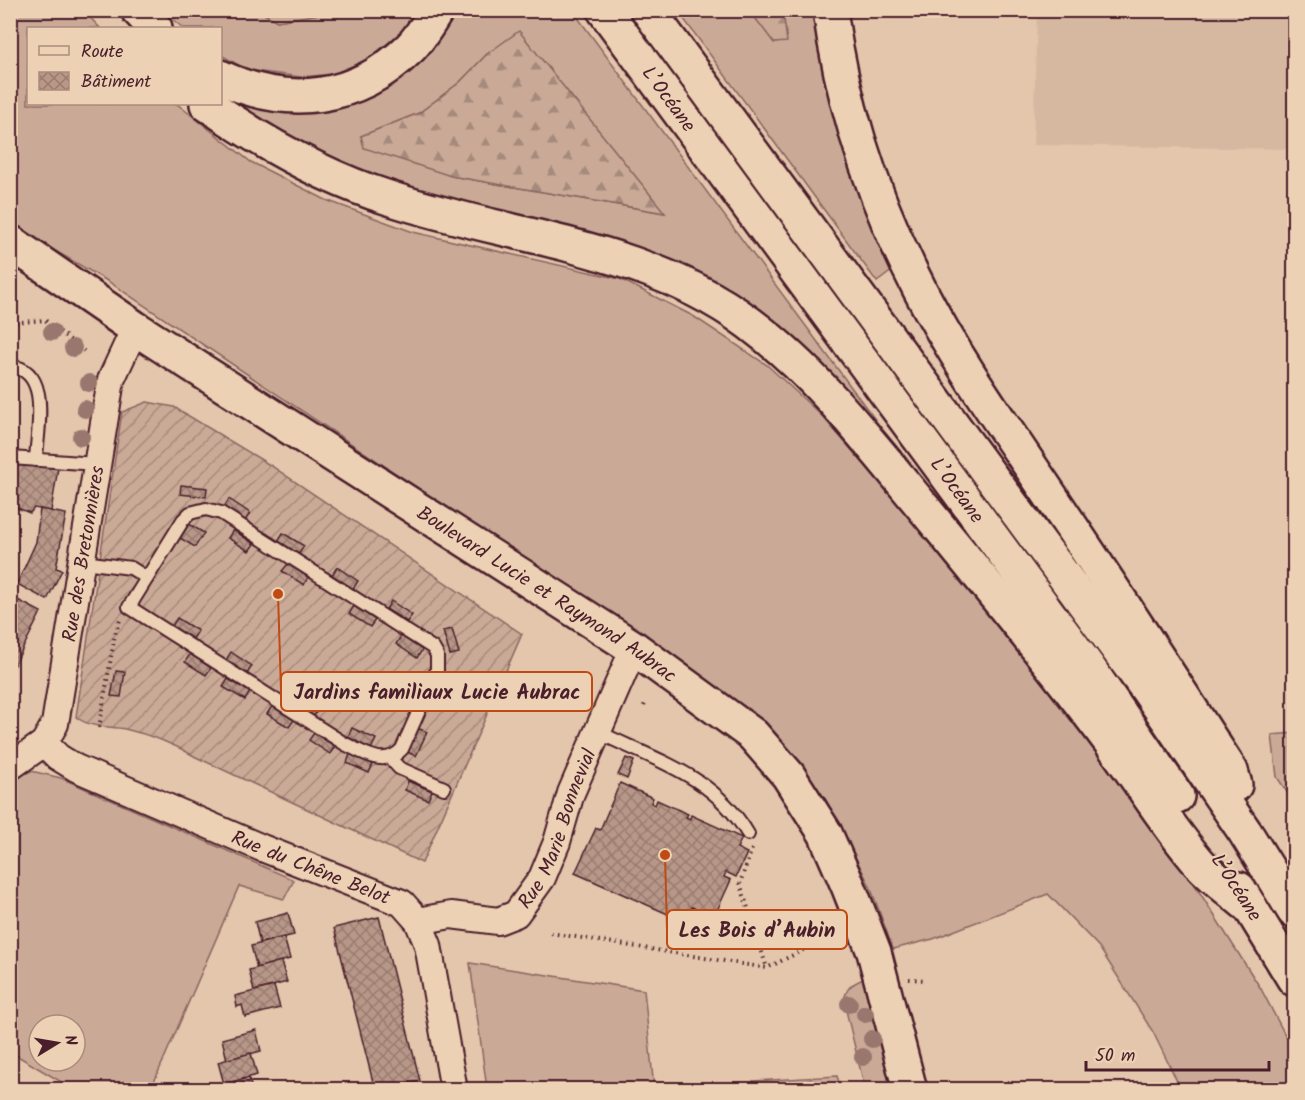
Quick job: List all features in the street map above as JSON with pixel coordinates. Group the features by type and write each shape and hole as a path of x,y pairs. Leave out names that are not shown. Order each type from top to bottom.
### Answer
{"main road":[{"path":"114,10 129,27"},
{"path":"138,10 154,27"},
{"path":"222,78 247,88 285,96 309,97 356,86 380,73 412,46 437,10"},
{"name":"L’Océane","path":"604,10 1088,667 1194,820 1294,979"},
{"name":"L’Océane","path":"648,10 1071,583 1245,832 1294,911"},
{"path":"830,10 848,104 873,184 921,291 990,404 1231,771 1245,832"},
{"path":"209,105 287,154 357,187 391,199 594,250 674,281 710,298 780,347 809,375 867,440 1041,651 1196,860 1251,908"},
{"name":"Boulevard Lucie et Raymond Aubrac","path":"10,242 135,328 634,648 753,735 788,775 825,833 874,952 910,1089"}],"street":[{"name":"Rue des Bretonnières","path":"44,743 55,724 111,380 135,328"},
{"name":"Rue Marie Bonnevial","path":"418,921 451,915 498,921 516,914 542,878 557,842 571,793 634,648"},
{"path":"10,767 44,743"},
{"name":"Rue du Chêne Belot","path":"44,743 58,757 76,768 262,848 402,903 418,921 428,945 454,1089"}],"lane":[{"path":"10,366 21,367 28,372 38,388 36,460"},
{"path":"11,458 96,464"},
{"path":"198,510 214,510 427,642 437,655 437,670 402,749 390,758 375,758 345,744 129,608 147,578 183,520 198,510"},
{"path":"83,562 131,568 147,578"},
{"path":"603,720 708,786 729,806 748,834"},
{"path":"390,758 399,768 444,788"}],"path":[{"path":"10,323 45,320 84,351"},
{"path":"99,728 115,634 120,620 129,608"},
{"path":"748,834 752,851 740,883 767,968"},
{"path":"552,933 767,968 829,937"},
{"path":"902,979 926,980"}],"shaded area":[{"path":"1037,11 1294,11 1294,149 1033,145"}],"green space":[{"path":"11,11 84,11 99,27 27,27 27,105 178,105 251,162 326,200 413,232 620,279 693,316 767,365 822,416 884,487 977,599 1179,860 1261,989 1294,1052 1294,1089 1181,1089 1153,1032 1099,947 1048,894 933,939 893,949 870,886 826,800 782,741 713,685 109,282 11,225"},
{"path":"163,11 259,11 277,21 337,11 417,11 405,29 368,59 333,74 301,77 247,70 222,56 222,27 182,27"},
{"path":"259,11 337,11 277,21"},
{"path":"447,11 573,11 919,479 779,333 361,180 230,109 222,87 332,104","holes":["487,54 664,213 451,176 361,136 419,113 460,82"]},
{"path":"678,11 750,11 775,43 786,41 783,11 820,11 897,267 877,282"},
{"path":"750,11 783,11 787,42 774,43"},
{"path":"519,31 665,213 451,176 364,148 361,136 419,113 460,82 487,54"},
{"path":"147,402 174,407 273,467 522,634 422,863 171,744 125,729 93,725 76,717 122,412"},
{"path":"1294,733 1294,803 1277,777 1272,735"},
{"path":"31,771 61,778 294,880 284,899 239,886 154,1082 153,1089 73,1089 46,1073 87,1073 87,1013 27,1013 27,1062 11,1052 10,779"},
{"path":"470,963 644,990 654,1089 487,1089"},
{"path":"870,976 898,1089 865,1089 844,1002 849,988"},
{"path":"837,1076 841,1089 754,1089 753,1081"}],"building":[{"path":"10,464 58,468 51,511 34,508 30,513 10,505"},
{"path":"181,485 207,488 206,497 180,494"},
{"path":"229,499 250,513 245,521 224,507"},
{"path":"40,509 66,514 56,568 62,570 47,600 17,584 36,542"},
{"path":"189,524 204,533 195,547 180,538"},
{"path":"233,530 254,544 249,551 228,538"},
{"path":"283,533 304,546 299,554 278,541"},
{"path":"288,564 308,577 304,585 282,571"},
{"path":"337,567 358,581 353,589 332,575"},
{"path":"10,596 41,612 10,674"},
{"path":"391,601 412,615 407,622 386,609"},
{"path":"354,606 375,620 370,627 349,614"},
{"path":"177,618 198,631 193,639 172,626"},
{"path":"452,629 459,653 450,655 443,631"},
{"path":"401,636 422,650 417,658 396,644"},
{"path":"231,652 252,666 247,674 226,660"},
{"path":"190,654 211,668 206,675 185,662"},
{"path":"116,671 125,672 121,697 111,696"},
{"path":"228,679 250,692 245,700 223,687"},
{"path":"298,694 319,708 314,716 292,702"},
{"path":"272,706 294,720 289,727 267,714"},
{"path":"352,728 376,739 371,749 348,737"},
{"path":"417,728 427,732 416,756 407,752"},
{"path":"314,733 335,746 330,754 309,740"},
{"path":"350,754 373,764 369,773 347,763"},
{"path":"626,758 634,761 627,779 618,775"},
{"path":"408,781 432,791 428,800 405,790"},
{"path":"620,783 653,798 651,803 655,805 657,800 688,814 686,817 690,819 691,815 742,838 737,848 747,853 736,877 726,872 724,877 731,880 714,917 692,907 686,922 575,873 596,828 600,830"},
{"path":"288,913 294,935 260,943 255,922"},
{"path":"379,917 420,1081 384,1090 375,1090 334,928"},
{"path":"284,937 290,959 257,968 251,946"},
{"path":"281,961 287,982 254,991 249,970"},
{"path":"274,986 280,1008 245,1017 242,1005 237,1007 235,996"},
{"path":"256,1030 261,1051 227,1060 222,1039"},
{"path":"251,1053 257,1075 224,1084 218,1062"},
{"path":"249,1078 252,1090 217,1090 216,1086"}],"place":[{"name":"Jardins familiaux Lucie Aubrac","path":"278,594"},
{"name":"Les Bois d’Aubin","path":"665,855"}]}
